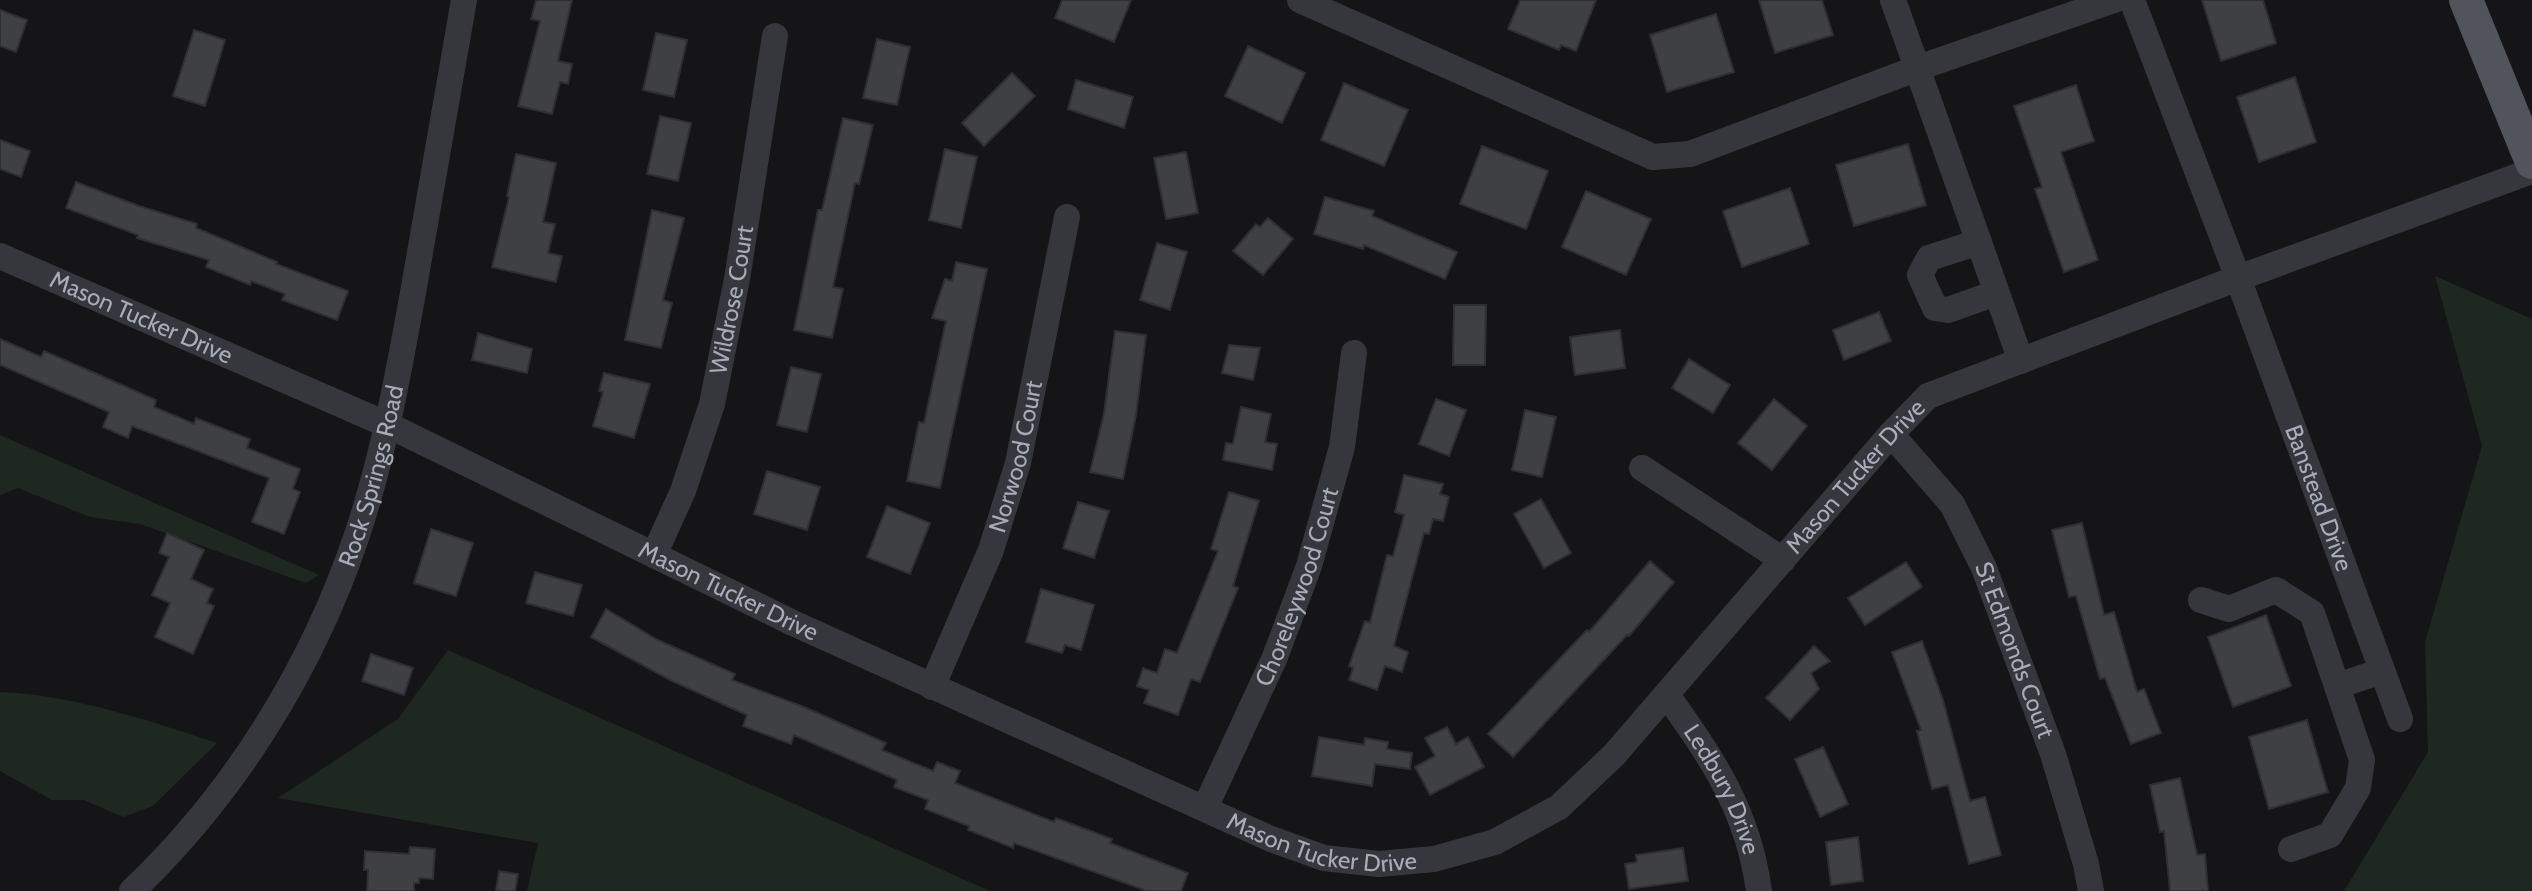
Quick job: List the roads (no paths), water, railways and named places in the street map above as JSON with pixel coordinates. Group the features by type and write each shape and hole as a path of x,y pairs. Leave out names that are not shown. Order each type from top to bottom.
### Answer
{"main road":[{"path":"2466,0 2532,162"}],"street":[{"name":"Rock Springs Road","path":"132,891 181,841 226,788 274,714 320,627 356,537 388,425 464,0"},
{"path":"1893,0 2021,361"},
{"path":"1312,2 1653,157 1690,154 1918,68 2114,0"},
{"name":"Banstead Drive","path":"2132,0 2400,719"},
{"name":"Wildrose Court","path":"654,555 683,491 712,404 737,279 775,36"},
{"name":"Mason Tucker Drive","path":"0,256 388,425 793,623 1271,839 1324,858 1379,864 1434,859 1495,842 1559,807 1614,755 1891,434 1928,396 2532,171"},
{"name":"Norwood Court","path":"932,687 991,550 1018,463 1067,217"},
{"path":"1979,242 1929,258 1920,275 1935,308 1948,310 1996,293"},
{"name":"Choreleywood Court","path":"1205,808 1275,657 1309,566 1342,447 1354,353"},
{"name":"St Edmonds Court","path":"1891,434 1952,504 1984,568 2053,754 2091,891"},
{"path":"1642,468 1783,560"},
{"path":"2201,600 2229,609 2276,590 2312,613 2362,760 2358,788 2330,835 2291,849"},
{"path":"2337,686 2382,671"},
{"name":"Ledbury Drive","path":"1667,695 1703,745 1734,797 1754,857 1759,891"}]}
